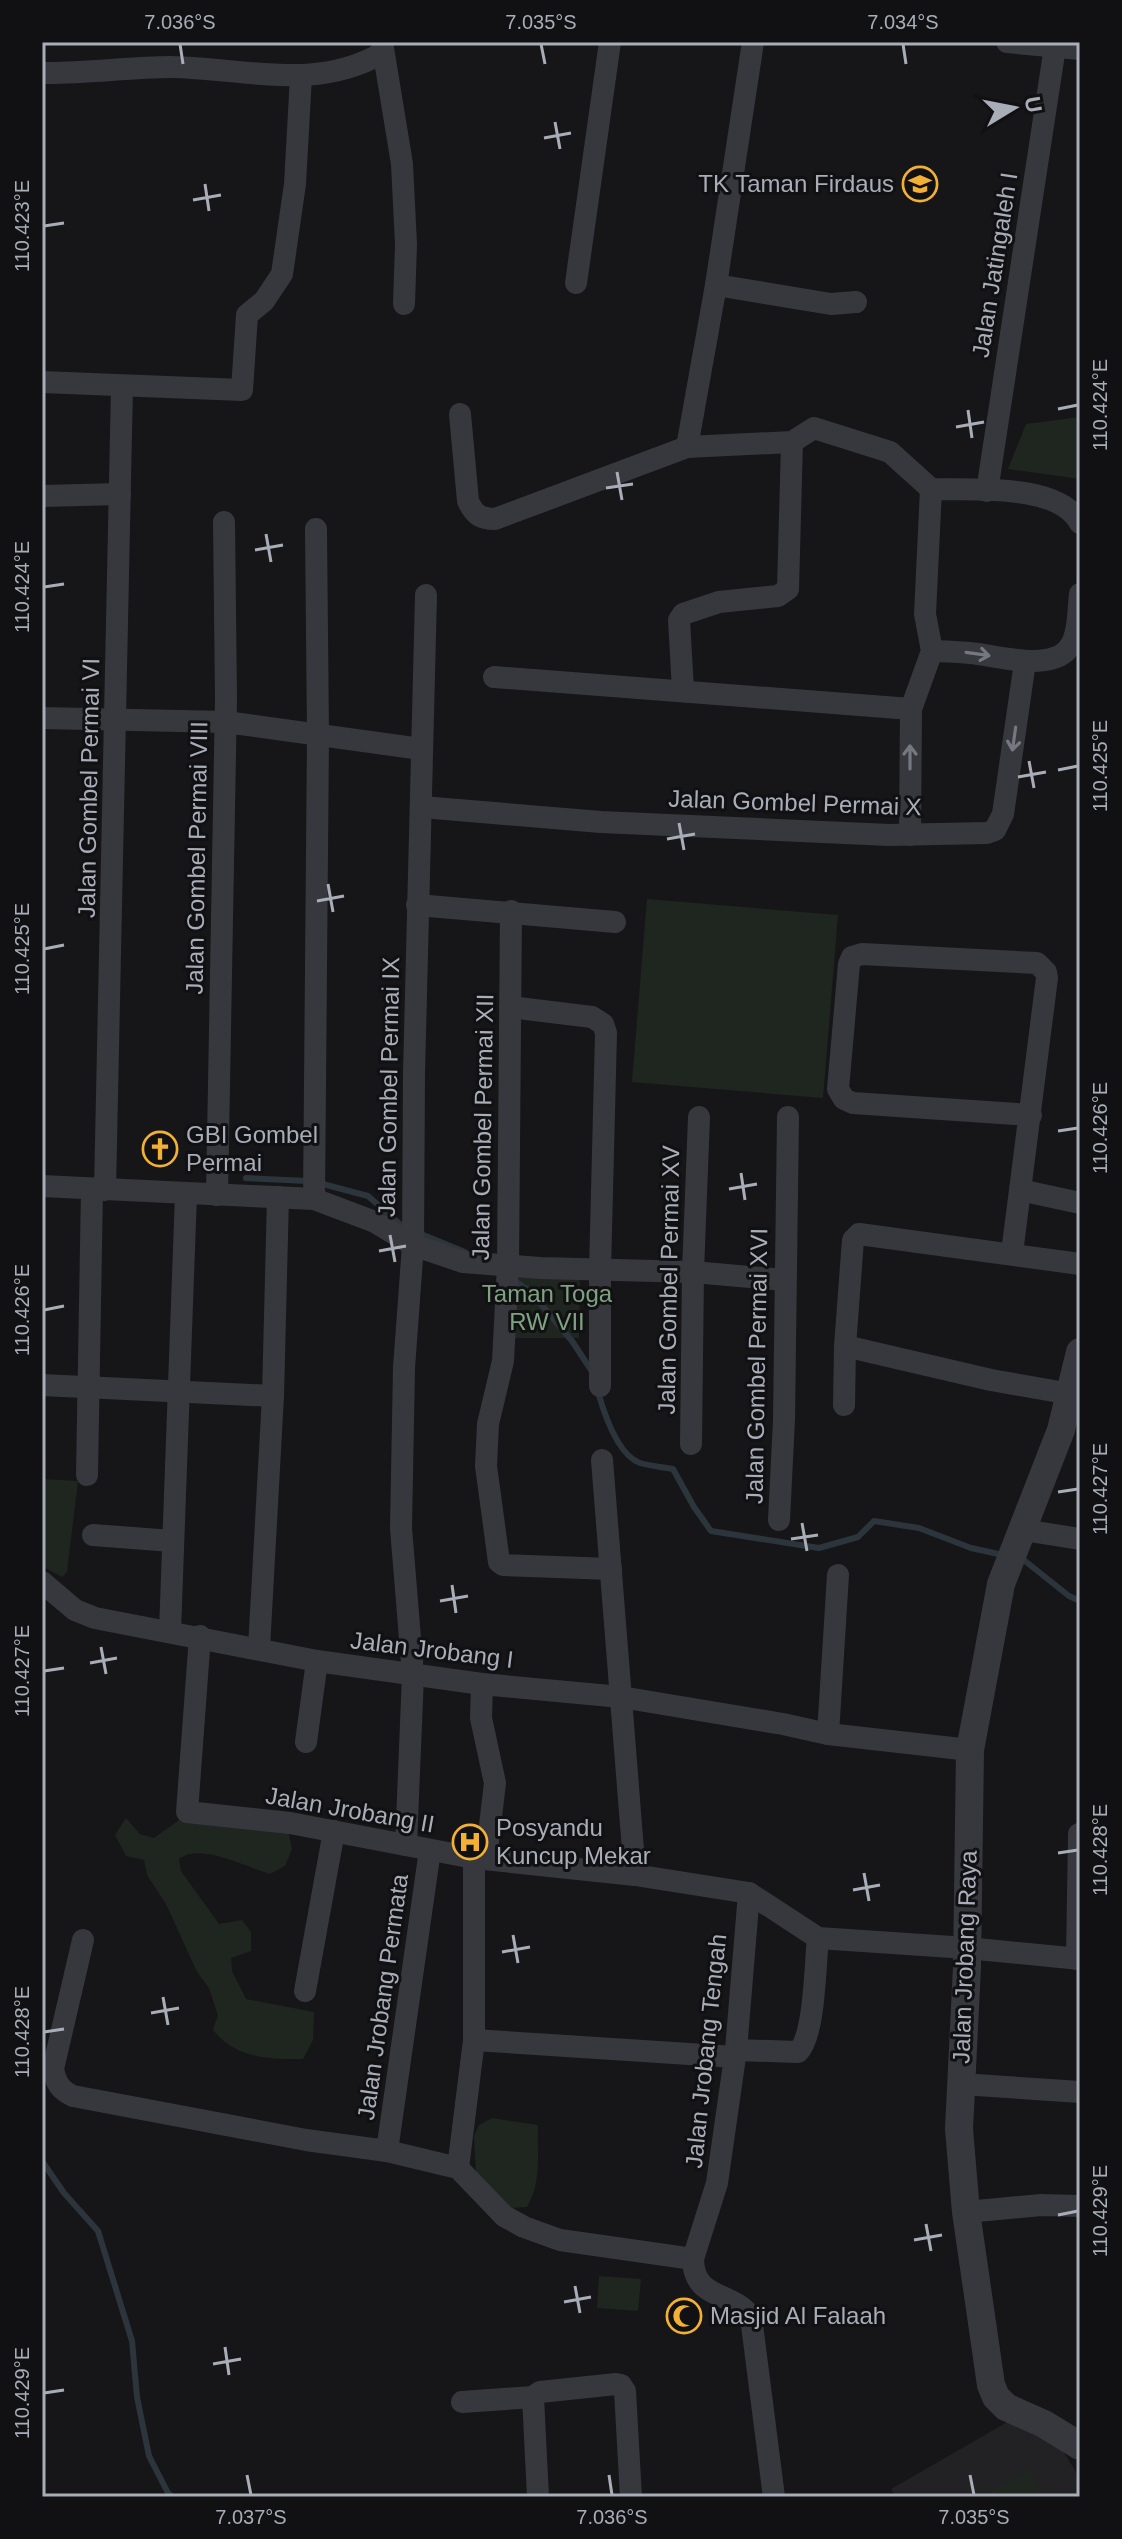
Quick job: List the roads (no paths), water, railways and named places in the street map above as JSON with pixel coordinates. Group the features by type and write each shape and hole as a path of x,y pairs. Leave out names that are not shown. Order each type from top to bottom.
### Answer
{"street":[{"path":"576,283 610,42"},
{"path":"687,447 716,285 753,42"},
{"path":"1007,42 1080,49"},
{"path":"42,73 175,67 301,76 359,66 382,47 402,164 406,244 404,304"},
{"name":"Jalan Jatingaleh I","path":"987,491 1055,47"},
{"path":"42,382 242,390 247,315 272,291 282,274 286,254 295,184 301,76"},
{"path":"716,285 831,304 856,302"},
{"name":"Jalan Gombel Permai VI","path":"87,1475 117,720 122,386"},
{"path":"460,414 468,501 472,511 486,519 495,519 687,447 792,442 808,430 822,429 890,452 931,489 1018,492 1058,501 1069,508 1080,523"},
{"path":"683,690 679,620 683,614 719,602 778,596 788,589 792,442"},
{"path":"910,835 911,709 932,651 925,614 931,489"},
{"path":"42,496 120,494"},
{"name":"Jalan Gombel Permai VIII","path":"217,1195 226,722 224,522"},
{"path":"314,1199 318,736 316,529"},
{"path":"932,651 972,653 1025,662 1055,657 1070,648 1080,594"},
{"name":"Jalan Gombel Permai IX","path":"406,1845 413,1675 401,1528 404,1368 413,1245 417,905 426,595"},
{"name":"Jalan Gombel Permai X","path":"422,807 601,822 910,835 987,833 995,830 1000,823 1025,662"},
{"path":"494,677 911,709"},
{"path":"42,718 226,722 421,749"},
{"path":"417,905 615,922"},
{"name":"Jalan Gombel Permai XII","path":"511,911 508,1266 503,1361 488,1424 486,1466 499,1562 503,1565 611,1569"},
{"path":"1012,1253 1031,1115 1047,978 1042,967 1037,963 862,954 852,957 838,1089 844,1099 853,1103 1031,1115"},
{"path":"510,1007 592,1017 603,1024 606,1033 600,1386"},
{"name":"Jalan Gombel Permai XV","path":"691,1444 699,1117"},
{"name":"Jalan Gombel Permai XVI","path":"779,1520 784,1420 788,1117"},
{"path":"42,1186 314,1199 362,1216 413,1245 463,1262 693,1272 785,1280"},
{"path":"1020,1190 1080,1203"},
{"path":"170,1631 186,1194"},
{"path":"259,1648 273,1396 278,1197"},
{"path":"844,1405 845,1346 855,1236 862,1233 1080,1264"},
{"path":"845,1346 991,1380 1071,1394"},
{"name":"Jalan Jrobang Raya","path":"1080,1352 1071,1394 1071,1431 1001,1584 970,1750 967,1948 959,2129 966,2212 991,2385 996,2397 1006,2407 1044,2424 1080,2446"},
{"path":"42,1385 273,1396"},
{"path":"602,1460 635,1875"},
{"path":"93,1535 172,1541"},
{"path":"1015,1549 1080,1539"},
{"path":"828,1734 838,1575"},
{"name":"Jalan Jrobang I","path":"42,1582 79,1613 317,1661 482,1684 621,1697 828,1734 970,1750"},
{"name":"Jalan Jrobang II","path":"200,1636 187,1812 290,1823 480,1858 635,1875 749,1893 818,1938 1079,1959"},
{"path":"306,1742 317,1661"},
{"path":"482,1684 481,1718 495,1783 480,1858 474,2040 458,2168 504,2216 524,2227 560,2240 693,2259 696,2280 703,2287 741,2306 751,2317 774,2497"},
{"path":"305,1991 334,1831"},
{"path":"1079,1834 1079,1959"},
{"name":"Jalan Jrobang Permata","path":"430,1850 387,2151 458,2168"},
{"name":"Jalan Jrobang Tengah","path":"693,2259 717,2183 736,2053 749,1893"},
{"path":"474,2040 736,2053 798,2052 808,2033 818,1938"},
{"path":"83,1940 53,2069 55,2081 63,2091 73,2096 306,2140 387,2151"},
{"path":"961,2084 1080,2092"},
{"path":"966,2212 1041,2205 1080,2206"},
{"path":"462,2402 533,2397 540,2392 621,2385 625,2391 631,2497"},
{"path":"533,2397 538,2497"}],"waterway":[{"path":"246,1178 308,1181"},
{"path":"319,1183 368,1196 402,1226"},
{"path":"416,1232 465,1252"},
{"path":"513,1280 530,1291 572,1341 591,1370"},
{"path":"598,1392 613,1432 625,1451 640,1463 673,1469 711,1531 819,1548 858,1537 874,1521 919,1528 971,1548 1003,1555"},
{"path":"1017,1559 1025,1561 1069,1596 1080,1601"},
{"path":"42,2161 64,2193 98,2231 132,2341 137,2397 149,2456 173,2497"}],"place":[{"name":"TK Taman Firdaus","path":"920,184"},
{"name":"GBI Gombel Permai","path":"160,1149"},
{"name":"Posyandu Kuncup Mekar","path":"470,1842"},
{"name":"Masjid Al Falaah","path":"684,2316"}],"park label":[{"name":"Taman Toga RW VII","path":"547,1308"}]}
